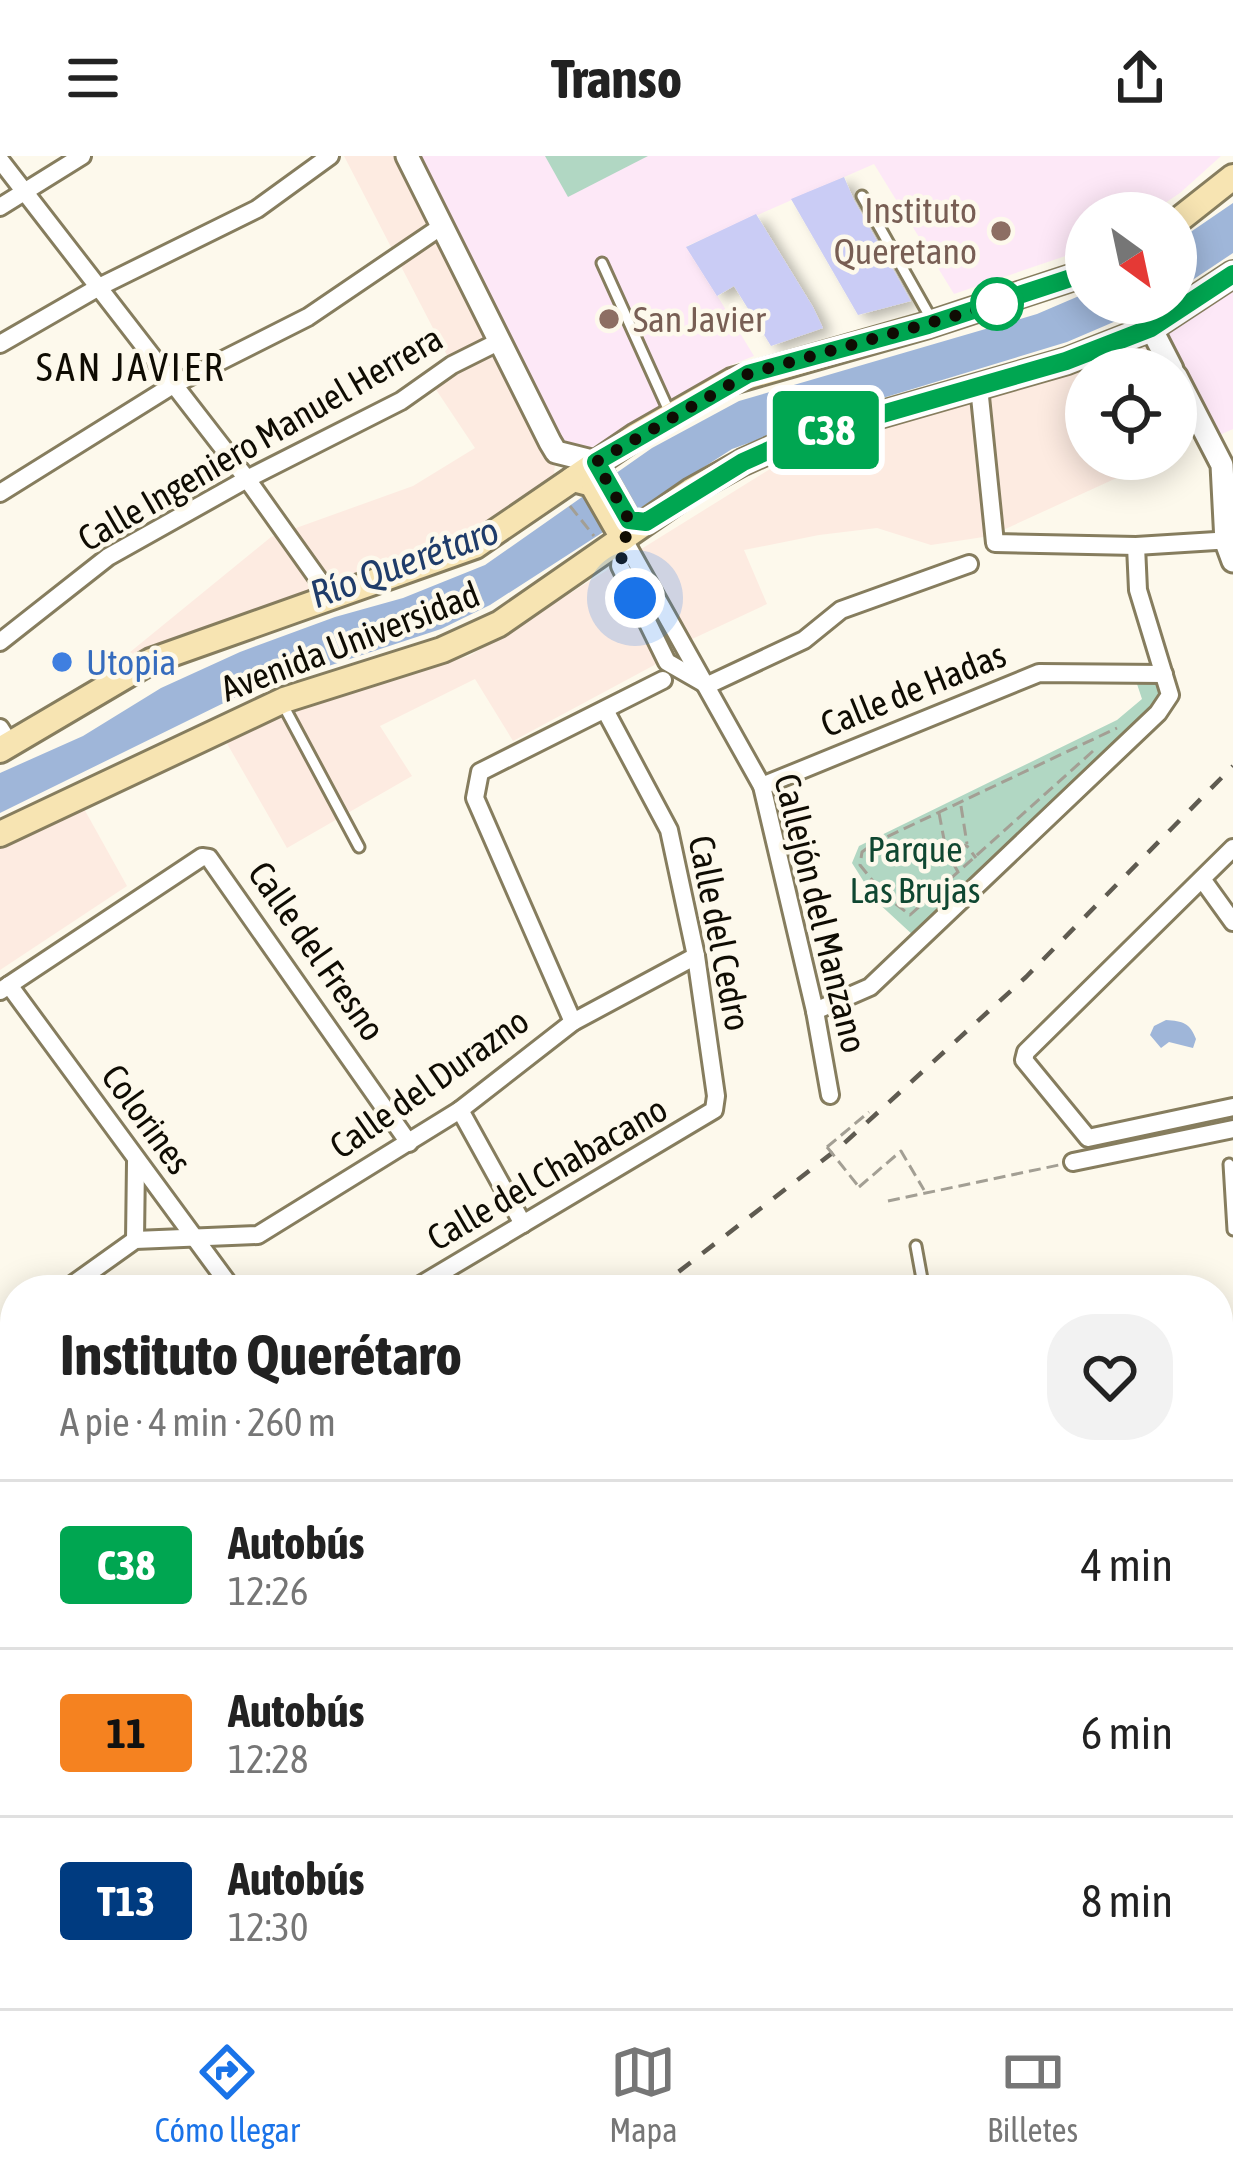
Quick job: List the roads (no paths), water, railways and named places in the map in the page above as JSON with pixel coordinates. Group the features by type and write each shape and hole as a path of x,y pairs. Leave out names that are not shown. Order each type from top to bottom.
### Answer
{"main road":[{"path":"1197,205 1233,177"},
{"name":"Avenida Universidad","path":"0,834 281,701 442,650 499,624 623,526 743,462 792,440 1066,361 1151,328 1233,274"},
{"name":"Avenida Universidad","path":"3,740 151,661 475,546 582,483 671,416 748,374 934,323 1065,280"},
{"path":"582,483 623,526"}],"street":[{"path":"0,207 82,156"},
{"path":"0,344 99,287 257,208 330,156"},
{"path":"407,156 556,452 582,483"},
{"path":"0,160 247,479 331,597"},
{"path":"0,493 173,385 308,317 442,226"},
{"path":"1151,328 1161,348"},
{"name":"Calle Ingeniero Manuel Herrera","path":"0,641 108,557 401,401 452,365 498,342"},
{"path":"979,387 994,544 1231,547 1222,464 1197,417"},
{"path":"556,452 582,483"},
{"name":"Callejón del Manzano","path":"623,526 762,786 830,1095"},
{"path":"815,1011 870,987 1158,713 1170,695 1138,590 1136,546"},
{"path":"708,685 804,640 841,610 969,564"},
{"name":"Calle de Hadas","path":"762,786 1039,673 1164,674"},
{"path":"574,1022 475,798 475,784 480,772 663,680"},
{"name":"Calle del Cedro","path":"604,710 669,830 696,956 716,1096 714,1110"},
{"path":"1233,848 1026,1052 1024,1060 1088,1138 1233,1107"},
{"name":"Calle del Fresno","path":"5,988 202,857 209,858 409,1143"},
{"path":"1202,880 1233,922"},
{"name":"Calle del Durazno","path":"135,1240 258,1234 460,1110 574,1022 696,956"},
{"name":"Colorines","path":"5,988 222,1275"},
{"path":"460,1110 523,1224"},
{"name":"Calle del Chabacano","path":"437,1275 714,1110"},
{"path":"1073,1162 1233,1129"},
{"path":"86,1275 135,1240 136,1161"}],"lane":[{"path":"862,196 934,323"},
{"path":"602,263 671,416"},
{"path":"281,701 359,847"},
{"path":"1229,1164 1233,1230"},
{"path":"916,1246 921,1275"}],"water":[{"path":"1233,203 1233,253 1197,277 1197,228"},
{"path":"1065,302 1065,324 1109,324 1067,342 732,449 490,605 441,629 240,695 0,813 0,773 83,736 161,688 240,652 403,598 485,565 652,448 739,401"},
{"path":"1166,1020 1188,1026 1196,1039 1193,1048 1169,1042 1161,1048 1150,1035 1154,1026"}],"railway":[{"path":"674,1275 840,1147 1026,977 1233,766"}],"place":[{"name":"Instituto Queretano","path":"1001,231"},
{"name":"San Javier","path":"609,319"},
{"name":"Utopia","path":"62,662"}],"district":[{"name":"SAN JAVIER","path":"131,367"}],"water label":[{"name":"Río Querétaro","path":"404,562"}],"park label":[{"name":"Parque Las Brujas","path":"915,870"}]}
